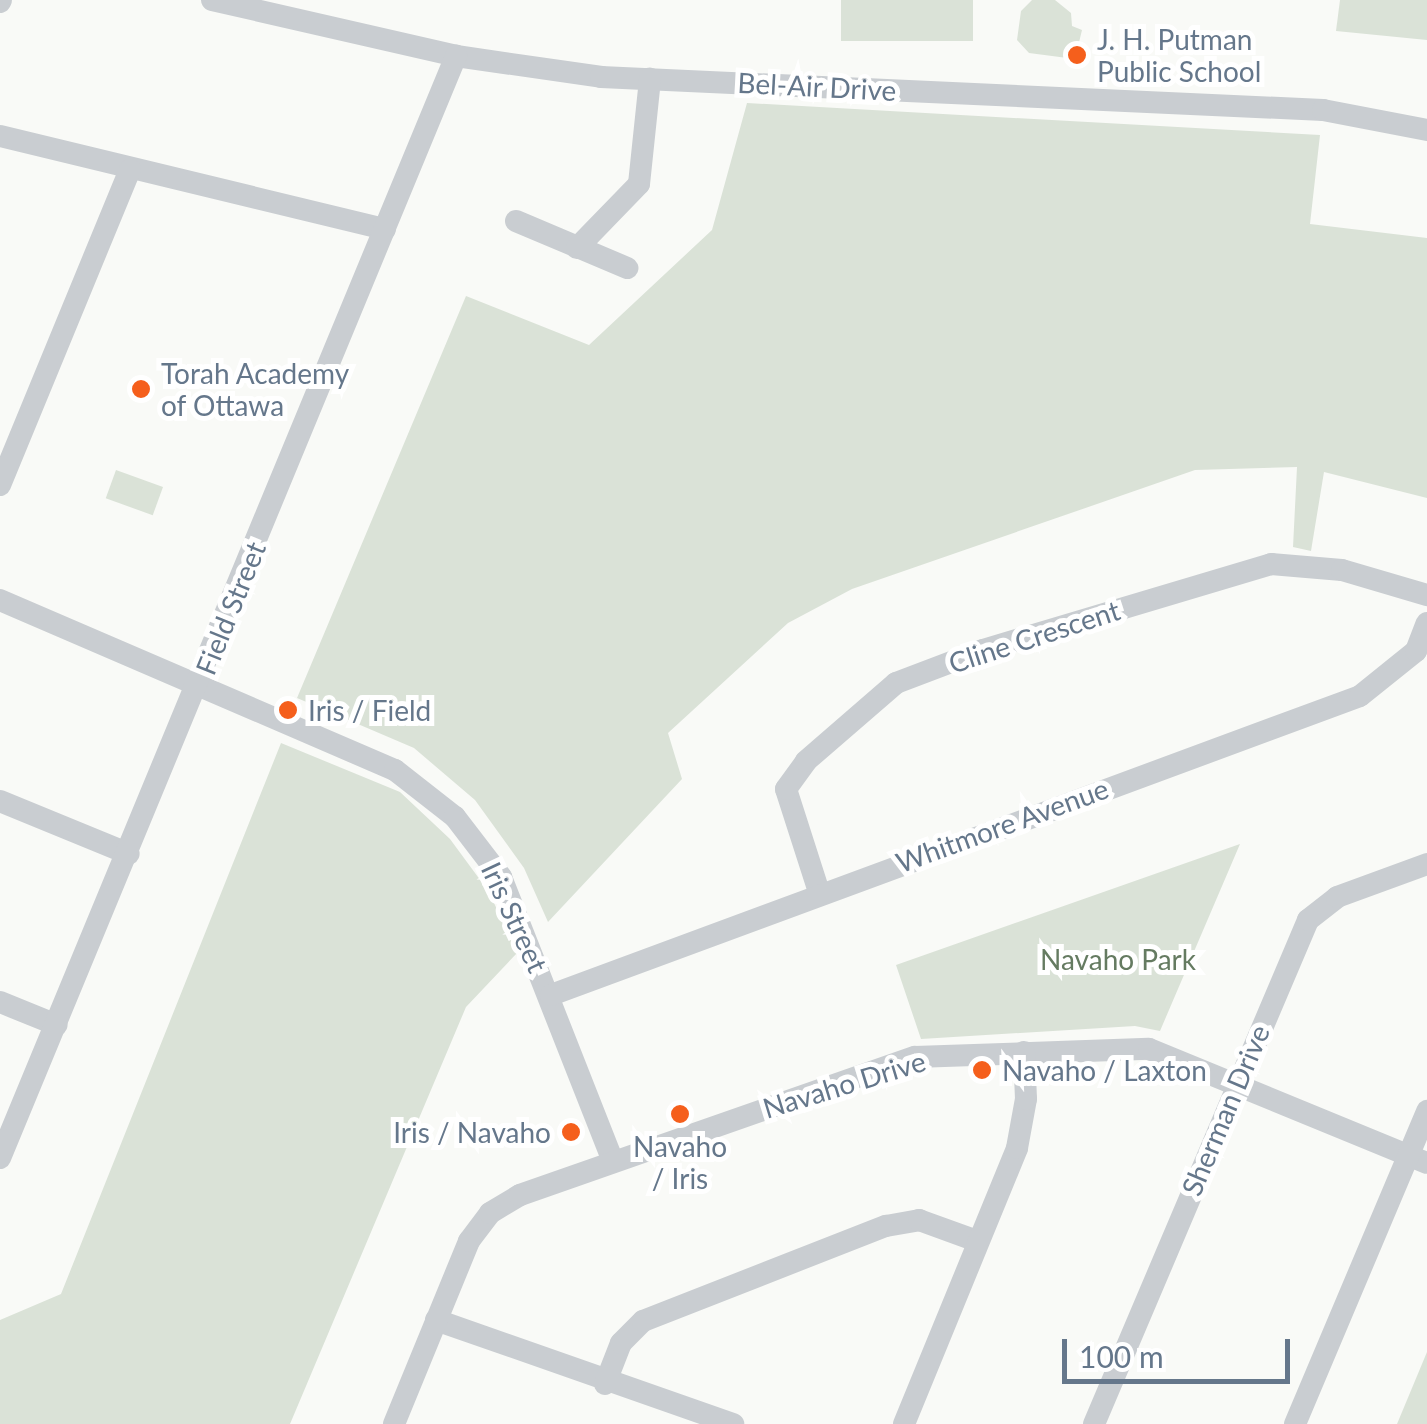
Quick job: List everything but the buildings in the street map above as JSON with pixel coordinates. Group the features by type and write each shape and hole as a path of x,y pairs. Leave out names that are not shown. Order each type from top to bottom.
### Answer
{"street":[{"name":"Bel-Air Drive","path":"212,0 456,56 650,79 1324,110 1427,130"},
{"name":"Field Street","path":"0,1158 456,56"},
{"path":"577,248 639,184 650,79"},
{"path":"0,136 385,229"},
{"path":"0,485 130,170"},
{"path":"516,222 627,268"},
{"name":"Cline Crescent","path":"818,892 786,789 820,748 896,684 982,650 1272,564 1329,568 1427,595"},
{"name":"Iris Street","path":"0,600 394,770 454,817 501,876 613,1162"},
{"name":"Whitmore Avenue","path":"550,995 818,892 1360,696 1416,650 1427,623"},
{"path":"0,801 129,854"},
{"name":"Sherman Drive","path":"1094,1424 1234,1082 1308,920 1337,897 1427,864"},
{"path":"0,1002 57,1025"},
{"name":"Navaho Drive","path":"394,1424 469,1241 490,1213 520,1195 915,1057 1150,1049 1418,1159"},
{"path":"904,1424 1017,1148 1026,1099 1024,1052"},
{"path":"1295,1424 1418,1159 1427,1110"},
{"path":"606,1384 621,1342 643,1321 869,1232 920,1220 977,1241"},
{"path":"436,1320 606,1384 733,1424"}],"green space":[{"path":"841,0 973,0 973,41 841,41"},
{"path":"1032,0 1055,0 1071,13 1072,26 1082,30 1075,59 1029,53 1017,40 1021,11"},
{"path":"1340,0 1427,0 1427,40 1336,31"},
{"path":"747,103 1320,135 1310,224 1427,238 1427,498 1324,472 1311,551 1293,547 1297,467 1195,470 852,589 788,623 668,733 682,779 548,922 524,868 475,800 414,748 297,698 466,296 589,345 712,230"},
{"path":"116,470 163,487 153,515 106,498"},
{"path":"281,743 400,792 450,839 489,892 517,953 466,1007 290,1424 0,1424 0,1320 61,1294"},
{"name":"Navaho Park","path":"1240,844 1160,1031 1135,1026 921,1039 896,965"},
{"path":"1427,1352 1427,1424 1397,1424"}],"place":[{"name":"J. H. Putman Public School","path":"1077,55"},
{"name":"Torah Academy of Ottawa","path":"141,389"},
{"name":"Iris / Field","path":"288,710"},
{"name":"Navaho / Laxton","path":"982,1070"},
{"name":"Navaho / Iris","path":"680,1114"},
{"name":"Iris / Navaho","path":"571,1132"}]}
